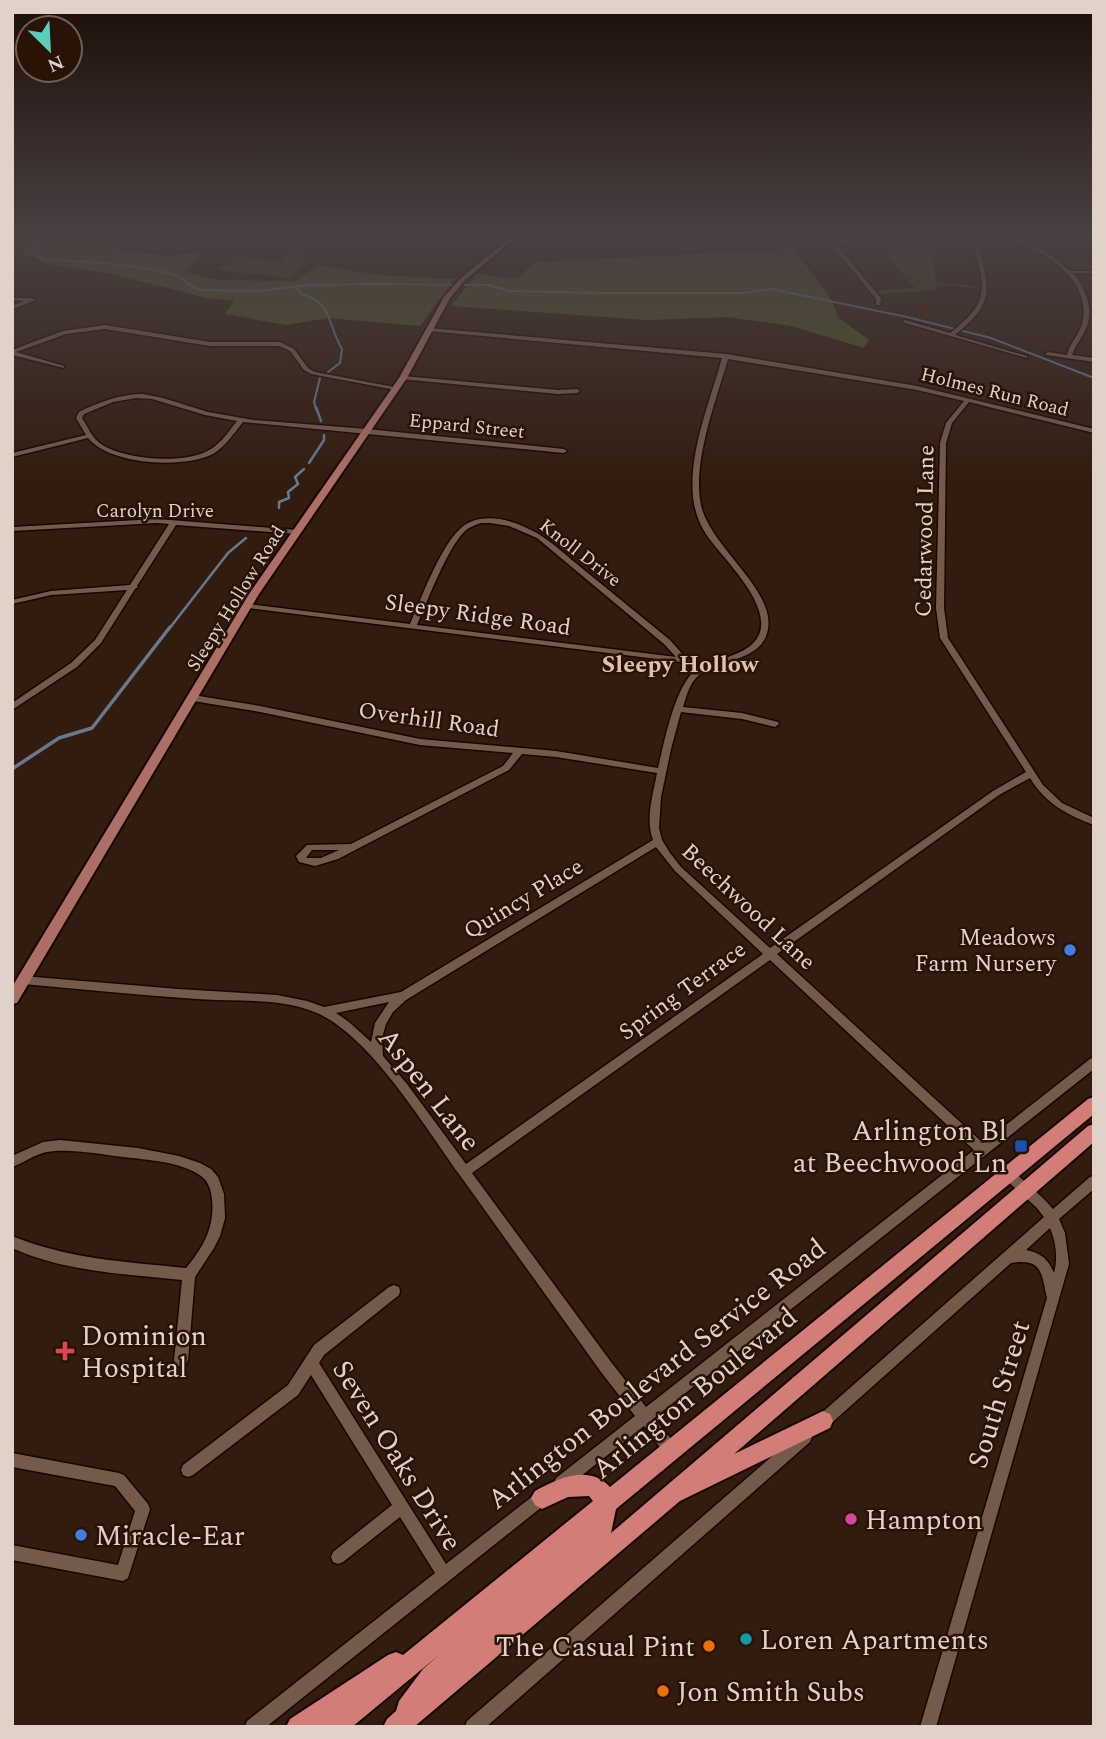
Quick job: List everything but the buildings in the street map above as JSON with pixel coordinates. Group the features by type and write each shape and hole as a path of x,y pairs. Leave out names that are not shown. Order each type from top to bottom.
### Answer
{"highway":[{"name":"Arlington Boulevard","path":"333,1727 1094,1104"},
{"path":"394,1727 1094,1131"},
{"path":"661,1501 823,1421"},
{"path":"394,1727 431,1677 598,1536 607,1516 606,1502 601,1493 586,1485 569,1486 542,1498"},
{"path":"298,1727 456,1624"},
{"path":"408,1727 486,1649"}],"main road":[{"name":"Sleepy Hollow Road","path":"12,999 248,606 403,378 436,318"}],"street":[{"path":"952,334 972,318"},
{"path":"1069,356 1084,328 1085,318"},
{"path":"905,322 1025,357"},
{"path":"12,352 65,332 105,327 210,344 280,344 292,350 306,369 313,373 396,388"},
{"name":"Holmes Run Road","path":"429,330 726,356 899,385 1094,431"},
{"path":"12,352 62,367"},
{"path":"1048,354 1094,360"},
{"path":"701,670 755,646 764,634 766,625 766,616 760,602 706,530 695,497 697,467 726,356"},
{"path":"403,378 576,391"},
{"name":"Eppard Street","path":"90,436 79,418 81,413 135,397 149,397 188,410 241,419 564,451"},
{"name":"Cedarwood Lane","path":"968,400 944,435 941,623 946,643 1031,773 1059,805 1094,822"},
{"path":"12,455 90,436 100,446 125,456 149,459 192,457 213,451 241,419"},
{"name":"Knoll Drive","path":"413,625 460,531 474,523 492,521 520,527 539,537 667,642 683,660"},
{"path":"12,707 85,655 107,630 174,522"},
{"name":"Carolyn Drive","path":"12,529 174,522 297,533"},
{"path":"12,602 51,593 134,587"},
{"name":"Sleepy Ridge Road","path":"248,606 683,660 701,670"},
{"name":"Beechwood Lane","path":"701,670 687,682 660,772 653,818 657,841 678,869 982,1150"},
{"name":"Overhill Road","path":"193,698 249,706 420,742 520,751 660,772"},
{"path":"678,709 742,716 775,724"},
{"path":"352,847 506,768 520,751"},
{"name":"Spring Terrace","path":"464,1172 996,793 1031,773"},
{"name":"Quincy Place","path":"380,1061 376,1042 380,1024 390,1007 410,991 657,841"},
{"name":"Aspen Lane","path":"23,980 198,995 271,998 323,1011 344,1024 380,1061 670,1449"},
{"name":"Quincy Place","path":"323,1011 387,1000 410,991"},
{"name":"Arlington Boulevard Service Road","path":"253,1727 1094,1062"},
{"path":"12,1162 43,1147 61,1145 178,1161 209,1174 216,1186 218,1197 215,1232 208,1252 189,1275 181,1360"},
{"path":"1008,1174 1054,1216"},
{"path":"473,1727 1094,1181"},
{"name":"South Street","path":"928,1727 1052,1304 1063,1256 1060,1233 1054,1216"},
{"path":"12,1242 21,1247 62,1257 189,1275"},
{"path":"1007,1258 1031,1255 1043,1263 1050,1276 1052,1304"},
{"path":"188,1470 293,1390 319,1350 394,1292"},
{"name":"Seven Oaks Drive","path":"311,1363 444,1574"},
{"path":"12,1460 119,1480 143,1509 123,1573 12,1552"},
{"path":"338,1557 402,1506"}],"green space":[{"path":"248,318 327,318 286,325"},
{"path":"330,318 426,318 420,326"},
{"path":"621,318 697,318 647,320"},
{"path":"736,318 839,318 869,340 864,348 791,326"}],"waterway":[{"path":"328,372 340,363 342,349 329,318"},
{"path":"912,318 991,338 1094,378"},
{"path":"316,409 314,402 320,378"},
{"path":"316,407 321,421"},
{"path":"309,463 324,440 324,435"},
{"path":"279,508 279,502 289,498 288,492 298,484 295,477 304,469"},
{"path":"169,629 228,553 246,538"},
{"path":"12,769 59,738 92,728 170,627"}],"place":[{"name":"Meadows Farm Nursery","path":"1070,950"},
{"name":"Arlington Bl at Beechwood Ln","path":"1021,1146"},
{"name":"Dominion Hospital","path":"65,1351"},
{"name":"Hampton","path":"851,1519"},
{"name":"Miracle-Ear","path":"81,1535"},
{"name":"Loren Apartments","path":"746,1639"},
{"name":"The Casual Pint","path":"709,1646"},
{"name":"Jon Smith Subs","path":"663,1691"}],"district":[{"name":"Sleepy Hollow","path":"680,664"}]}
